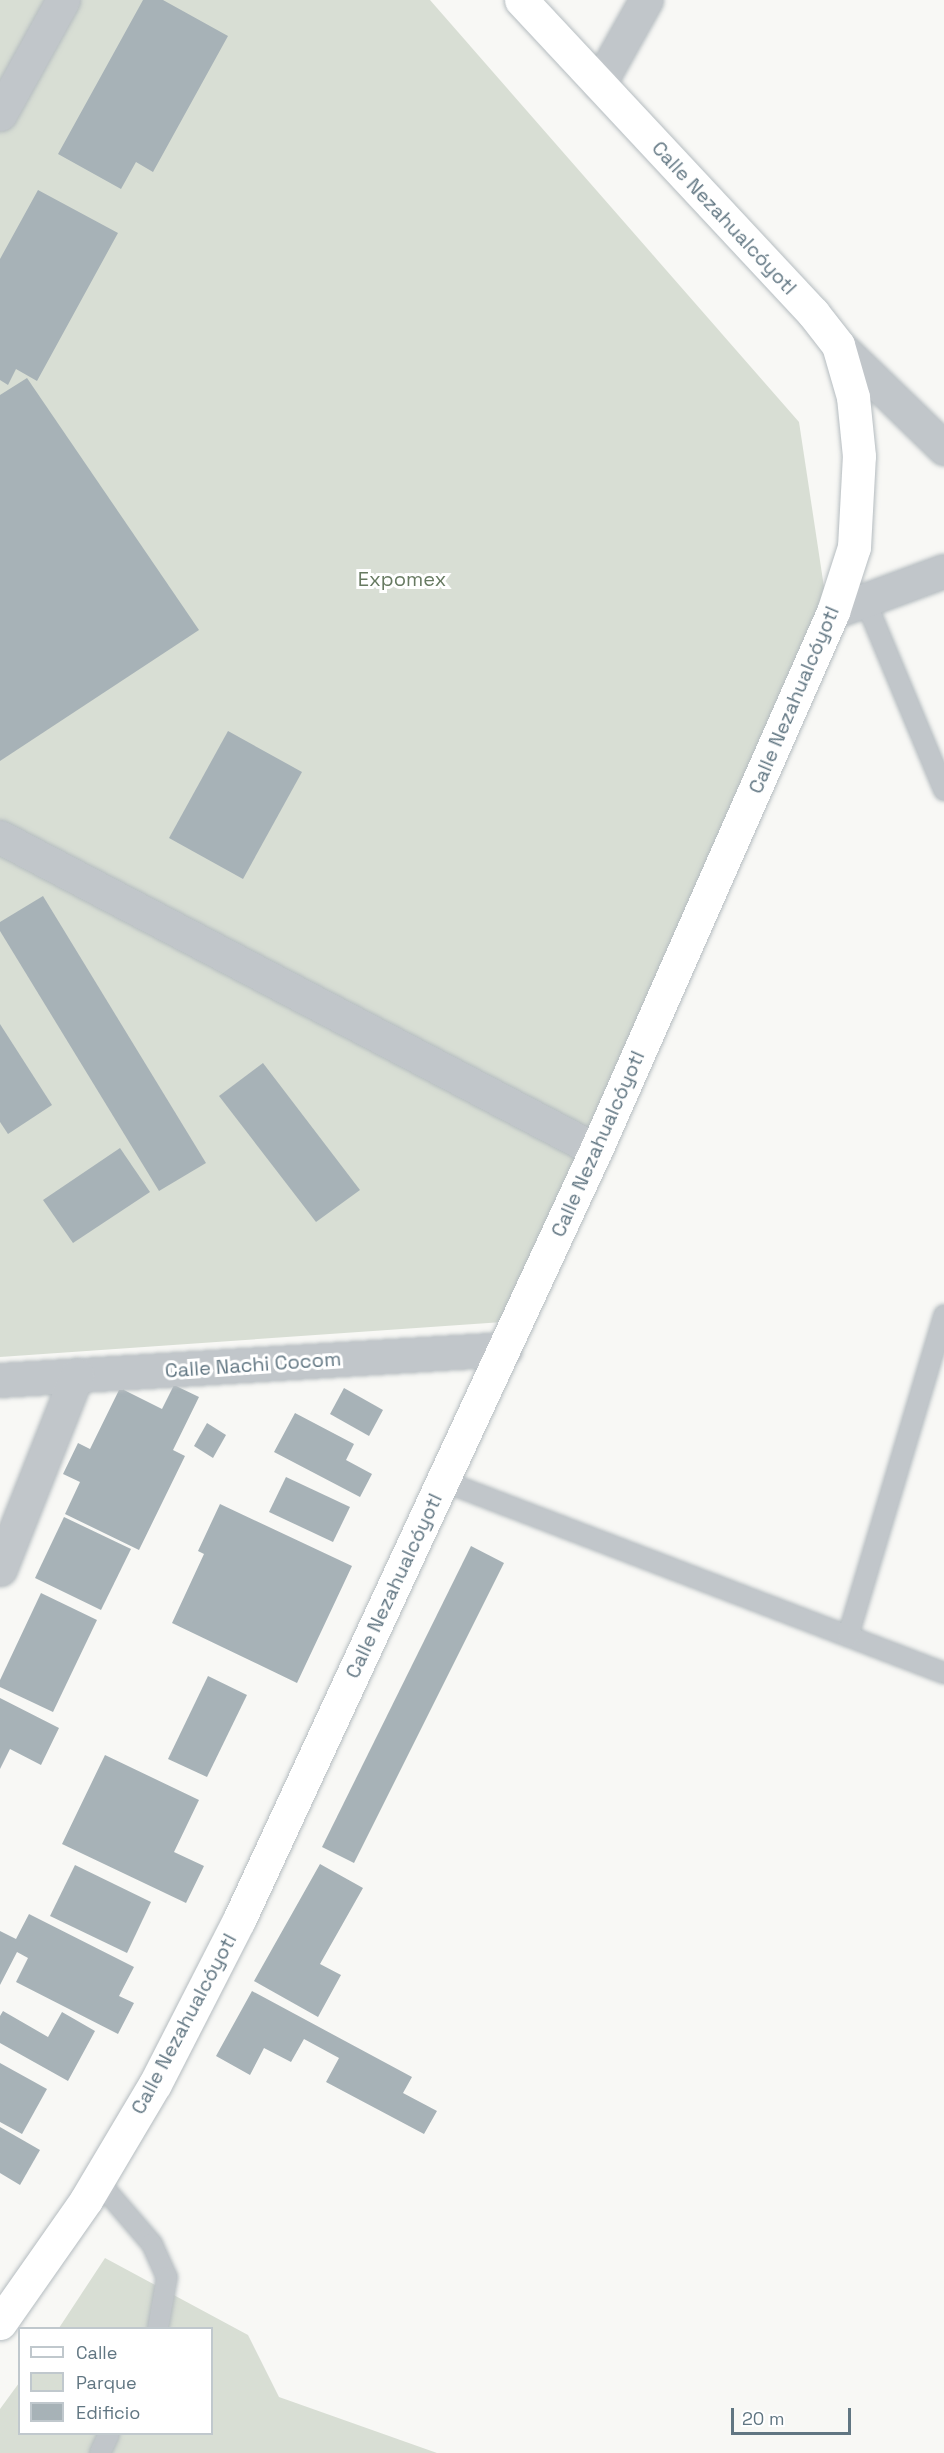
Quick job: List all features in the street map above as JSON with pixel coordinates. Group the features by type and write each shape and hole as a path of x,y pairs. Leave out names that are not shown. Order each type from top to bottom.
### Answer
{"street":[{"path":"0,114 63,0"},
{"name":"Calle Nezahualcóyotl","path":"0,2323 98,2181 155,2084 239,1920 596,1150 833,612 854,547 859,456 853,397 838,345 813,313 520,0"},
{"path":"599,84 646,0"},
{"path":"838,345 944,448"},
{"path":"833,612 944,571"},
{"path":"0,837 596,1150"},
{"name":"Calle Nachi Cocom","path":"0,1380 505,1349"},
{"path":"0,1569 77,1375"}],"lane":[{"path":"865,600 944,790"},
{"path":"848,1636 944,1316"},
{"path":"443,1481 944,1674"},
{"path":"98,2181 152,2244 167,2277 158,2327"},
{"path":"99,2453 108,2435"}],"green space":[{"name":"Expomex","path":"0,0 430,0 799,422 827,607 518,1321 0,1357"},
{"path":"105,2258 248,2335 279,2397 437,2453 0,2453 0,2409 18,2384 18,2435 213,2435 213,2327 60,2327"}],"building":[{"path":"143,0 163,0 228,36 153,172 136,162 121,189 58,154"},
{"path":"38,190 118,233 37,381 16,369 8,385 0,380 0,259"},
{"path":"27,378 199,630 0,761 0,395"},
{"path":"228,731 302,772 243,879 169,838"},
{"path":"43,896 206,1163 159,1191 0,931 0,922"},
{"path":"0,1024 52,1105 8,1134 0,1122"},
{"path":"263,1063 360,1190 316,1222 219,1096"},
{"path":"120,1148 150,1192 73,1243 43,1200"},
{"path":"174,1385 199,1397 173,1450 185,1456 139,1550 65,1514 80,1482 63,1474 78,1443 90,1449 120,1388 162,1409"},
{"path":"344,1388 383,1410 369,1436 330,1414"},
{"path":"295,1413 354,1444 346,1460 372,1474 360,1497 274,1452"},
{"path":"207,1423 226,1435 213,1458 194,1446"},
{"path":"286,1477 350,1507 333,1542 269,1512"},
{"path":"220,1504 352,1566 297,1683 172,1623 204,1554 198,1551"},
{"path":"64,1517 131,1549 101,1610 35,1578"},
{"path":"471,1546 504,1563 354,1863 322,1847"},
{"path":"41,1593 97,1620 53,1712 0,1687 0,1680"},
{"path":"208,1676 247,1695 207,1777 168,1759"},
{"path":"0,1698 59,1728 41,1765 10,1749 0,1769"},
{"path":"105,1755 199,1800 174,1852 204,1866 186,1903 62,1844"},
{"path":"320,1864 363,1888 320,1964 341,1975 318,2017 254,1981"},
{"path":"75,1865 151,1902 127,1953 50,1916"},
{"path":"29,1914 134,1967 119,1996 134,2003 118,2034 16,1982 28,1958 17,1952 0,1985 0,1931 16,1939"},
{"path":"252,1991 412,2077 403,2093 437,2111 424,2134 326,2082 339,2058 304,2039 291,2062 264,2048 250,2075 216,2056"},
{"path":"3,2011 48,2037 62,2012 95,2031 68,2081 0,2043 0,2016"},
{"path":"0,2063 47,2089 22,2134 0,2122"},
{"path":"0,2127 40,2150 20,2185 0,2173"}]}
